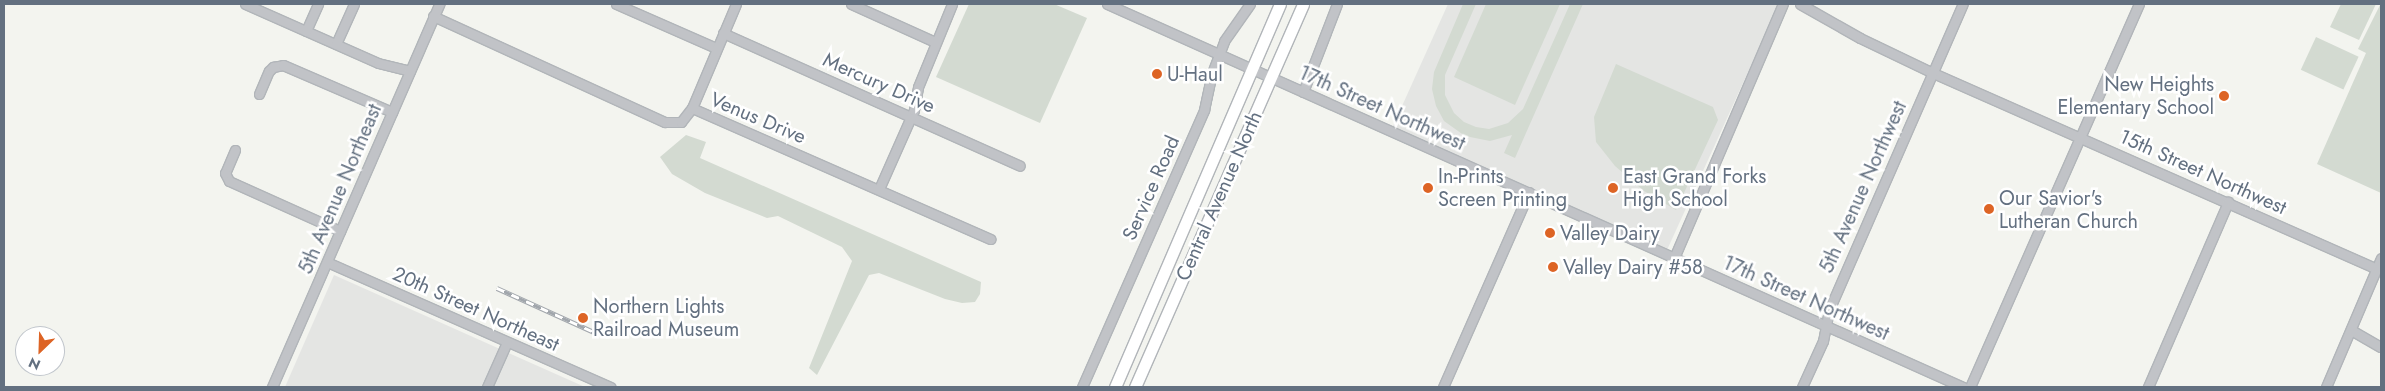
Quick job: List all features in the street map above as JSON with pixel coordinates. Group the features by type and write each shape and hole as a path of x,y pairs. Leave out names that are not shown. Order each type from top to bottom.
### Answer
{"main road":[{"name":"Central Avenue North","path":"1115,387 1280,4"},
{"name":"Central Avenue North","path":"1135,387 1303,4"}],"street":[{"path":"245,4 378,63 410,71"},
{"path":"306,31 318,4"},
{"path":"336,44 354,4"},
{"name":"5th Avenue Northeast","path":"272,387 439,4"},
{"path":"616,4 716,48"},
{"path":"692,108 736,4"},
{"path":"850,4 936,42"},
{"path":"879,189 916,105 918,87 952,4"},
{"name":"17th Street Northwest","path":"1107,4 1963,387"},
{"name":"Service Road","path":"1082,387 1204,110 1219,54 1227,35 1241,19 1250,4"},
{"path":"1303,92 1337,4"},
{"path":"1674,258 1783,4"},
{"name":"15th Street Northwest","path":"1800,4 1860,38 1933,73 2377,269"},
{"name":"5th Avenue Northwest","path":"1802,387 1823,341 1828,310 1963,4"},
{"path":"1970,387 2139,4"},
{"name":"Venus Drive","path":"433,16 665,122 681,122 692,108 991,239"},
{"name":"Mercury Drive","path":"724,33 1020,166"},
{"path":"258,94 269,71 274,67 283,65 392,112"},
{"path":"235,150 225,172 229,181 340,231"},
{"path":"1443,387 1529,192"},
{"path":"2148,387 2228,202"},
{"path":"2326,387 2381,258"},
{"name":"20th Street Northeast","path":"327,262 611,387"},
{"path":"2351,330 2381,347"},
{"path":"487,387 508,342"}],"shaded area":[{"path":"969,4 1054,4 1087,18 1040,123 936,77"},
{"name":"East Grand Forks High School","path":"1448,4 1779,4 1667,250 1393,126"},
{"path":"1463,4 1476,4 1445,75 1445,95 1454,113 1464,122 1476,127 1489,129 1508,123 1523,109 1570,4 1583,4 1515,158 1504,153 1512,135 1490,141 1465,136 1444,121 1436,106 1432,89 1434,72"},
{"path":"1486,4 1560,4 1515,105 1454,77"},
{"path":"2341,4 2376,4 2359,40 2330,27"},
{"path":"2380,5 2381,193 2317,164 2366,53 2358,49"},
{"path":"2316,37 2359,57 2343,89 2301,70"},
{"path":"1616,64 1713,107 1718,120 1676,210 1644,191 1615,166 1596,142 1594,117"},
{"path":"686,135 706,142 700,158 981,282 980,294 975,302 962,303 945,299 879,273 869,275 817,375 809,368 852,261 842,247 778,216 767,218 705,193 672,174 660,157"},
{"path":"334,275 585,387 285,387"}],"railway":[{"path":"497,288 596,333"}],"place":[{"name":"U-Haul","path":"1157,74"},
{"name":"New Heights Elementary School","path":"2224,96"},
{"name":"In-Prints Screen Printing","path":"1428,188"},
{"name":"East Grand Forks High School","path":"1613,188"},
{"name":"Our Savior's Lutheran Church","path":"1989,209"},
{"name":"Valley Dairy","path":"1550,233"},
{"name":"Valley Dairy #58","path":"1553,267"},
{"name":"Northern Lights Railroad Museum","path":"583,318"}]}
